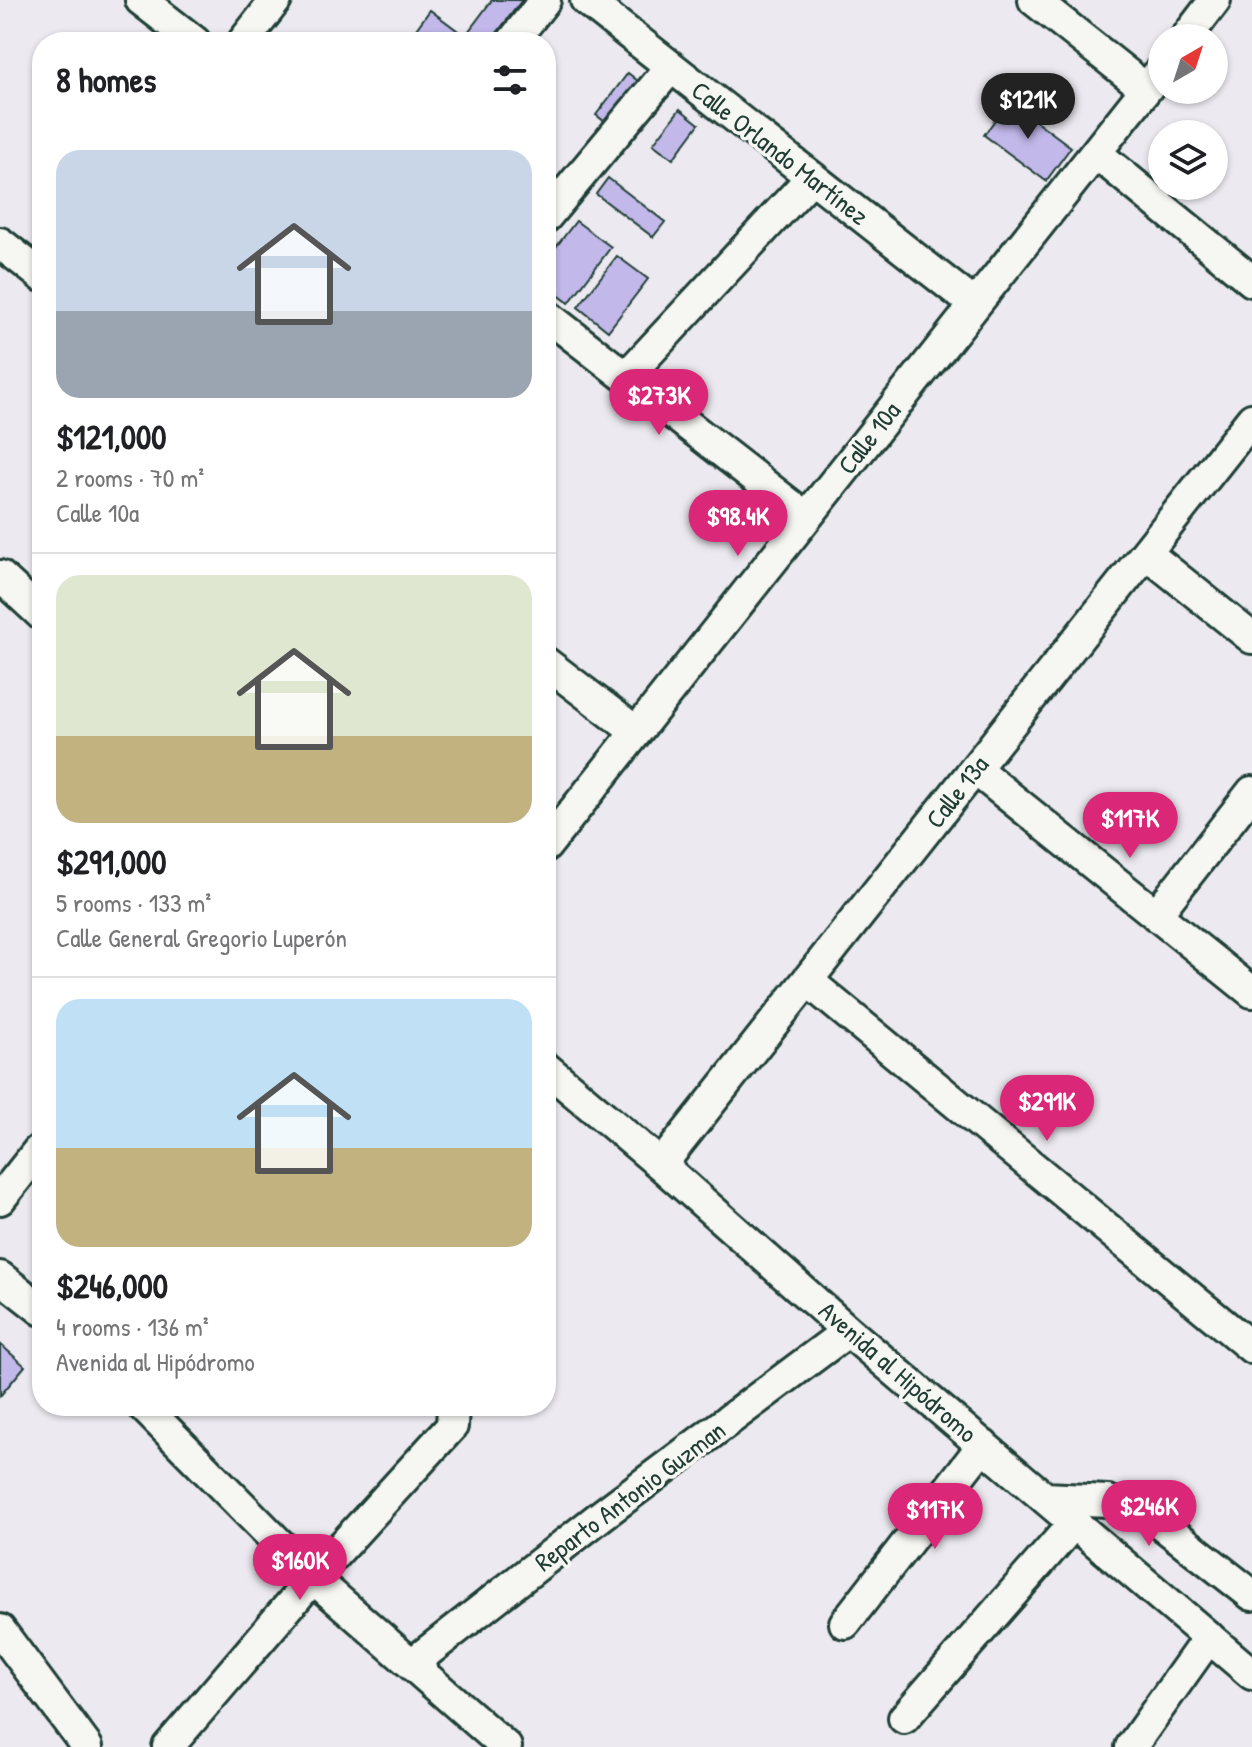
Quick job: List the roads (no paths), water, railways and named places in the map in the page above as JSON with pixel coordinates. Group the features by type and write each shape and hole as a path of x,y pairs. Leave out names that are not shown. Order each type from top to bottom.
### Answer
{"street":[{"path":"141,0 182,32"},
{"path":"251,32 276,0"},
{"path":"520,32 545,0"},
{"name":"Calle Orlando Martínez","path":"586,0 975,305"},
{"path":"1034,0 1148,75"},
{"path":"1197,24 1215,0"},
{"path":"556,205 671,67"},
{"name":"Calle 10a","path":"556,833 1148,87"},
{"path":"1096,153 1252,281"},
{"path":"626,377 812,177"},
{"path":"0,243 32,268"},
{"path":"556,323 806,517"},
{"name":"Calle 13a","path":"661,1165 1252,419"},
{"path":"1146,553 1252,638"},
{"path":"0,576 32,606"},
{"path":"556,671 635,731"},
{"path":"975,769 1252,992"},
{"path":"1156,915 1252,792"},
{"path":"808,981 1252,1348"},
{"name":"Avenida al Hipódromo","path":"556,1076 848,1331 1252,1674"},
{"path":"0,1199 32,1159"},
{"path":"0,1277 32,1302"},
{"name":"Reparto Antonio Guzman","path":"413,1663 602,1515 848,1331"},
{"path":"153,1416 313,1578 413,1663 492,1742"},
{"path":"168,1747 453,1416"},
{"path":"845,1623 983,1445"},
{"path":"1045,1498 1108,1501 1151,1516 1252,1595"},
{"path":"904,1718 1074,1523"},
{"path":"0,1630 87,1747"},
{"path":"1131,1747 1209,1637"}]}
